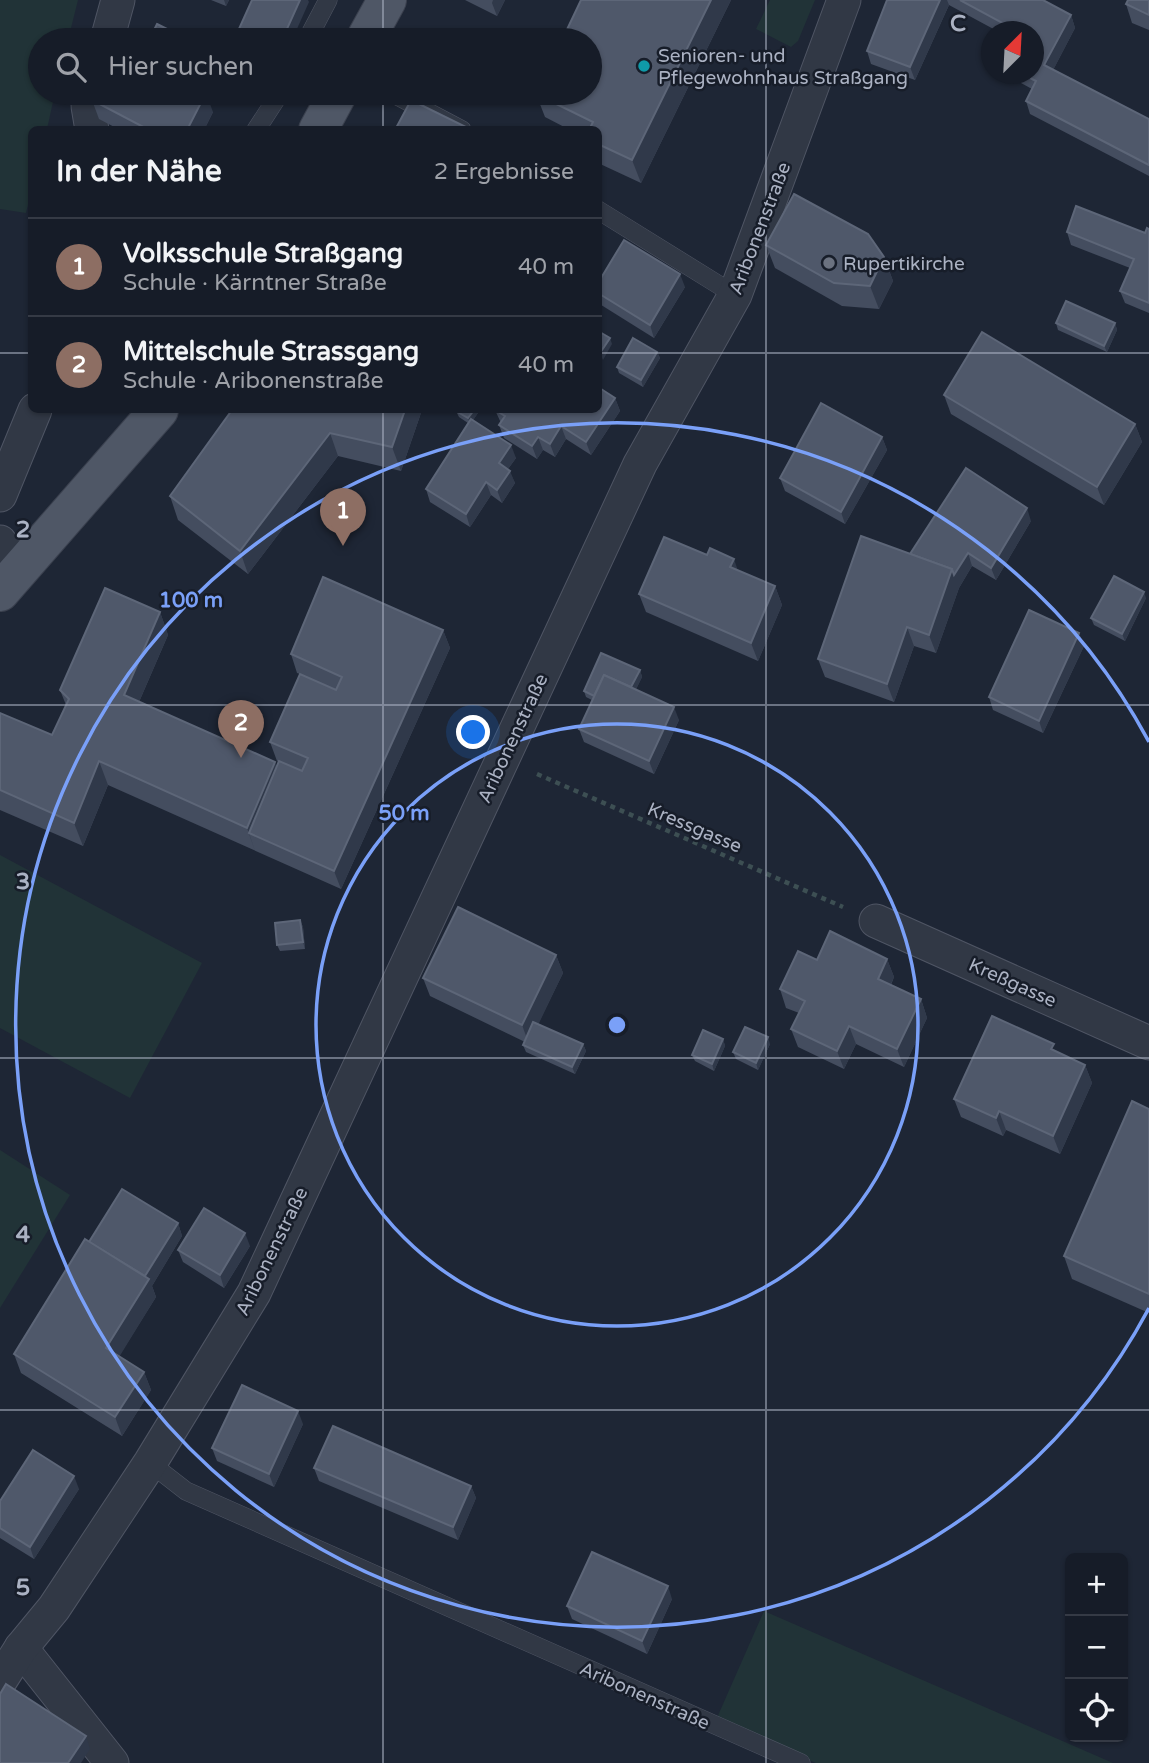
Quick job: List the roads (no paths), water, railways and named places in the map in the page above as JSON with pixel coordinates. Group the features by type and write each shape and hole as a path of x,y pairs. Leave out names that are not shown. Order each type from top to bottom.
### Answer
{"main road":[{"path":"372,28 387,0"},
{"path":"320,126 332,105"},
{"path":"6,568 156,413"}],"street":[{"path":"110,28 118,0"},
{"name":"Aribonenstraße","path":"0,1681 21,1648 54,1608 150,1462 254,1293 640,464 736,295 844,0"},
{"path":"88,105 91,126"},
{"path":"0,495 34,413"},
{"name":"Kreßgasse","path":"876,921 1149,1043"},
{"path":"21,1648 112,1763"}],"lane":[{"path":"313,28 328,0"},
{"path":"259,126 272,105"},
{"path":"415,105 454,126"},
{"path":"602,212 736,295"},
{"name":"Aribonenstraße","path":"150,1462 186,1491 801,1763"}],"place":[{"name":"Senioren- und Pflegewohnhaus Straßgang","path":"644,66"},
{"name":"Rupertikirche","path":"829,263"},
{"name":"Volksschule Straßgang","path":"343,546"},
{"name":"Mittelschule Strassgang","path":"241,758"}]}
